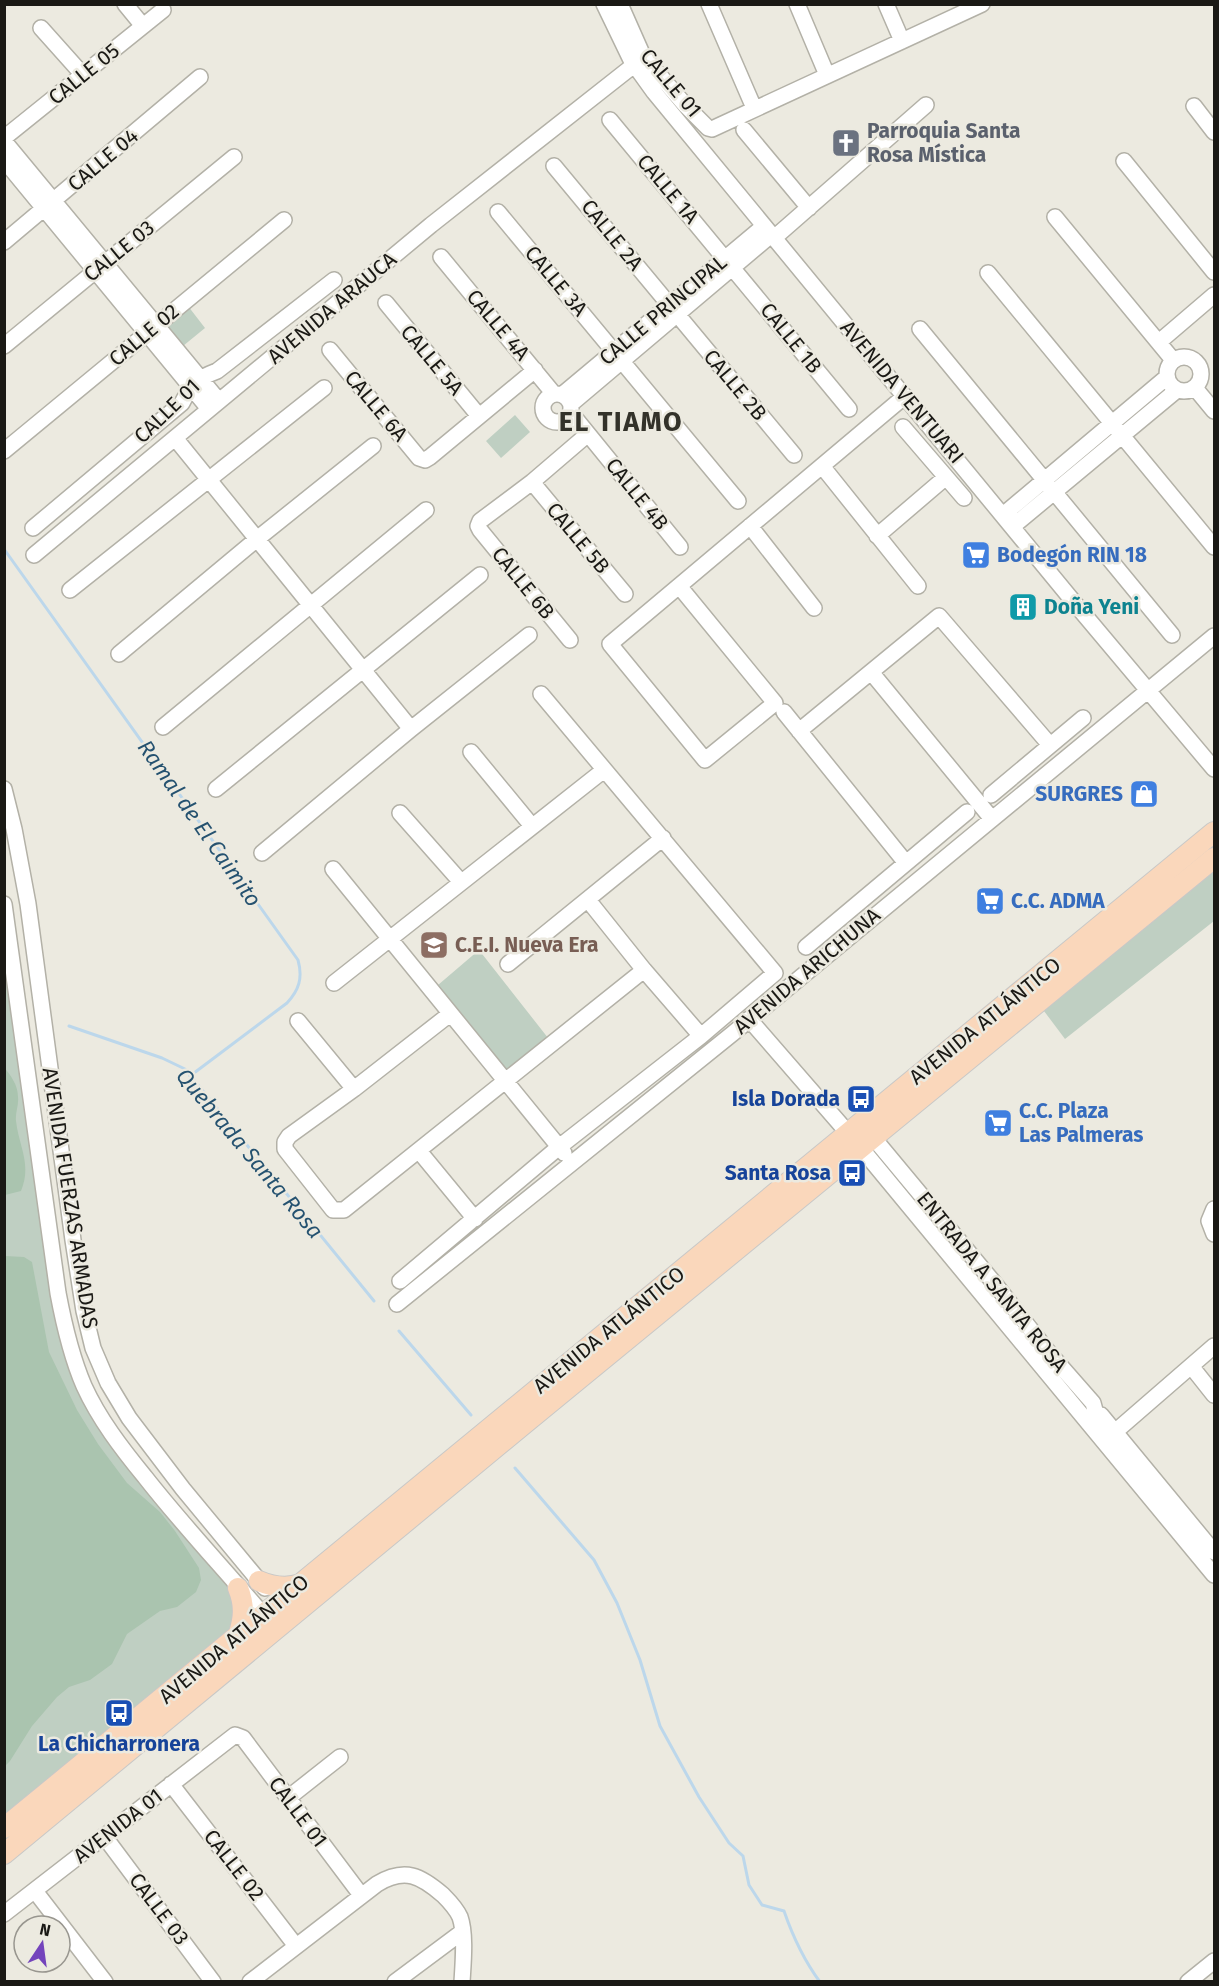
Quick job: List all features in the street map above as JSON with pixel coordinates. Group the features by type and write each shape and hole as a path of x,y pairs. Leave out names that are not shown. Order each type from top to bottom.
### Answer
{"main road":[{"name":"AVENIDA ATLÁNTICO","path":"5,1855 277,1616 861,1135 1215,832"},
{"name":"AVENIDA ATLÁNTICO","path":"4,1827 238,1636 277,1616 301,1584 861,1135 1215,858"},
{"path":"259,1581 267,1585 285,1587 301,1584"},
{"path":"238,1588 244,1607 238,1636"}],"street":[{"path":"125,4 143,26"},
{"name":"AVENIDA VENTUARI","path":"604,4 634,65 1012,527 1215,769"},
{"name":"CALLE 01","path":"620,4 644,56 708,128 712,129 754,108"},
{"path":"709,4 754,108 976,6"},
{"path":"797,4 827,75"},
{"path":"886,4 902,41"},
{"name":"CALLE 05","path":"4,139 163,10"},
{"path":"41,28 83,75"},
{"name":"AVENIDA ARAUCA","path":"34,555 431,225 634,65"},
{"name":"CALLE 04","path":"4,242 200,77"},
{"name":"CALLE PRINCIPAL","path":"565,401 729,263 809,208 926,105"},
{"path":"1194,106 1215,132"},
{"name":"CALLE 1A","path":"610,120 729,263"},
{"path":"744,130 809,208"},
{"path":"4,139 49,205 214,405"},
{"name":"CALLE 03","path":"4,346 234,157"},
{"path":"4,160 49,205"},
{"path":"1124,161 1215,272"},
{"name":"CALLE 2A","path":"554,166 673,310"},
{"name":"CALLE 3A","path":"498,212 738,501"},
{"path":"1055,217 1173,360"},
{"name":"CALLE 02","path":"4,451 284,220"},
{"name":"CALLE 4A","path":"441,257 535,370 565,401"},
{"name":"CALLE 1B","path":"729,263 849,409"},
{"path":"988,273 1215,548"},
{"name":"CALLE 01","path":"33,528 182,403 195,382 217,372 334,280"},
{"path":"1159,342 1215,295"},
{"name":"CALLE 5A","path":"386,303 479,416"},
{"name":"CALLE 2B","path":"673,310 794,455"},
{"path":"920,329 1172,635"},
{"name":"CALLE 6A","path":"330,351 419,458 425,460 430,458 479,416"},
{"path":"1191,358 1199,366 1201,377 1195,388 1186,391 1177,390 1170,385 1167,369 1173,360 1191,358"},
{"path":"479,416 535,370"},
{"path":"1002,514 1167,377"},
{"path":"70,590 324,388"},
{"path":"1195,388 1214,409"},
{"path":"1012,527 1177,390"},
{"path":"679,586 775,703 705,760 610,644 905,396"},
{"name":"CALLE 4B","path":"565,401 588,434 680,547"},
{"path":"903,427 964,498"},
{"path":"532,482 588,434"},
{"path":"175,438 411,729"},
{"path":"119,654 257,539 374,446"},
{"path":"822,466 918,586"},
{"path":"877,536 946,477"},
{"name":"CALLE 6B","path":"532,482 480,521 478,526 570,640"},
{"name":"CALLE 5B","path":"532,482 625,594"},
{"path":"163,727 426,510"},
{"path":"750,526 814,608"},
{"path":"216,789 480,575"},
{"path":"799,731 939,616 1050,745"},
{"path":"262,853 411,729 529,635"},
{"name":"AVENIDA ARICHUNA","path":"397,1304 749,1019 1215,636"},
{"path":"871,672 992,819"},
{"path":"400,1281 559,1147 701,1036 775,974 541,694"},
{"path":"784,712 906,863"},
{"path":"991,795 1083,718"},
{"path":"471,752 532,826"},
{"path":"334,983 604,770"},
{"name":"AVENIDA FUERZAS ARMADAS","path":"4,789 16,837 28,904 80,1287 93,1348 108,1383 129,1418 183,1489 259,1581 277,1616"},
{"path":"806,947 967,812"},
{"path":"400,813 461,882"},
{"path":"508,964 663,838"},
{"path":"333,869 572,1162"},
{"path":"588,900 701,1036"},
{"name":"AVENIDA FUERZAS ARMADAS","path":"4,904 58,1293 76,1367 92,1403 122,1448 168,1507 238,1588 277,1616"},
{"path":"450,1014 289,1136 285,1142 285,1149 333,1210 339,1212 345,1210 644,970"},
{"name":"ENTRADA A SANTA ROSA","path":"749,1019 861,1135 1034,1346 1092,1403 1096,1414 1096,1432 1215,1575"},
{"path":"298,1021 354,1089"},
{"path":"419,1151 475,1219"},
{"path":"1215,1209 1209,1221 1215,1234"},
{"path":"1116,1431 1215,1346"},
{"path":"1191,1366 1215,1395"},
{"path":"1101,1415 1215,1552"},
{"name":"CALLE 01","path":"232,1737 237,1735 243,1738 362,1895"},
{"name":"AVENIDA 01","path":"4,1914 232,1737"},
{"path":"288,1798 340,1757"},
{"name":"CALLE 02","path":"171,1784 296,1946"},
{"name":"CALLE 03","path":"104,1836 213,1982"},
{"path":"250,1982 385,1879 410,1875 422,1878 455,1909 461,1922 462,1932 462,1982"},
{"path":"35,1891 105,1982"},
{"path":"395,1982 462,1932"},
{"path":"1188,1982 1215,1961"}],"green space":[{"path":"188,306 205,328 183,346 165,323"},
{"path":"515,415 530,432 501,458 486,441"},
{"path":"1214,858 1214,921 1065,1039 1038,1003"},
{"path":"479,950 552,1043 505,1081 431,991"},
{"path":"5,977 15,980 45,1204 84,1386 225,1573 242,1624 5,1828"},
{"path":"4,1067 14,1081 18,1093 16,1121 25,1164 21,1191 5,1195"},
{"path":"5,1256 24,1257 32,1262 49,1352 77,1410 98,1444 127,1483 160,1512 175,1531 199,1568 201,1580 196,1592 177,1607 160,1611 127,1634 112,1664 90,1680 69,1687 57,1697 32,1726 5,1766"}],"waterway":[{"name":"Ramal de El Caimito","path":"4,549 298,960 299,983 287,1003 190,1076"},
{"name":"Quebrada Santa Rosa","path":"69,1026 162,1058 185,1069 374,1301"},
{"name":"Quebrada Santa Rosa","path":"399,1331 471,1415"},
{"name":"Quebrada Santa Rosa","path":"515,1468 594,1560 617,1603 640,1660 660,1726 699,1797 729,1843 743,1856 749,1885 762,1905 784,1911 799,1948 820,1982"}],"place":[{"name":"Parroquia Santa Rosa Mística","path":"846,143"},
{"name":"Bodegón RIN 18","path":"976,555"},
{"name":"Doña Yeni","path":"1023,607"},
{"name":"SURGRES","path":"1144,794"},
{"name":"C.C. ADMA","path":"990,901"},
{"name":"C.E.I. Nueva Era","path":"434,945"},
{"name":"Isla Dorada","path":"861,1099"},
{"name":"C.C. Plaza Las Palmeras","path":"998,1123"},
{"name":"Santa Rosa","path":"852,1173"},
{"name":"La Chicharronera","path":"119,1713"}],"district":[{"name":"EL TIAMO","path":"621,422"}]}
